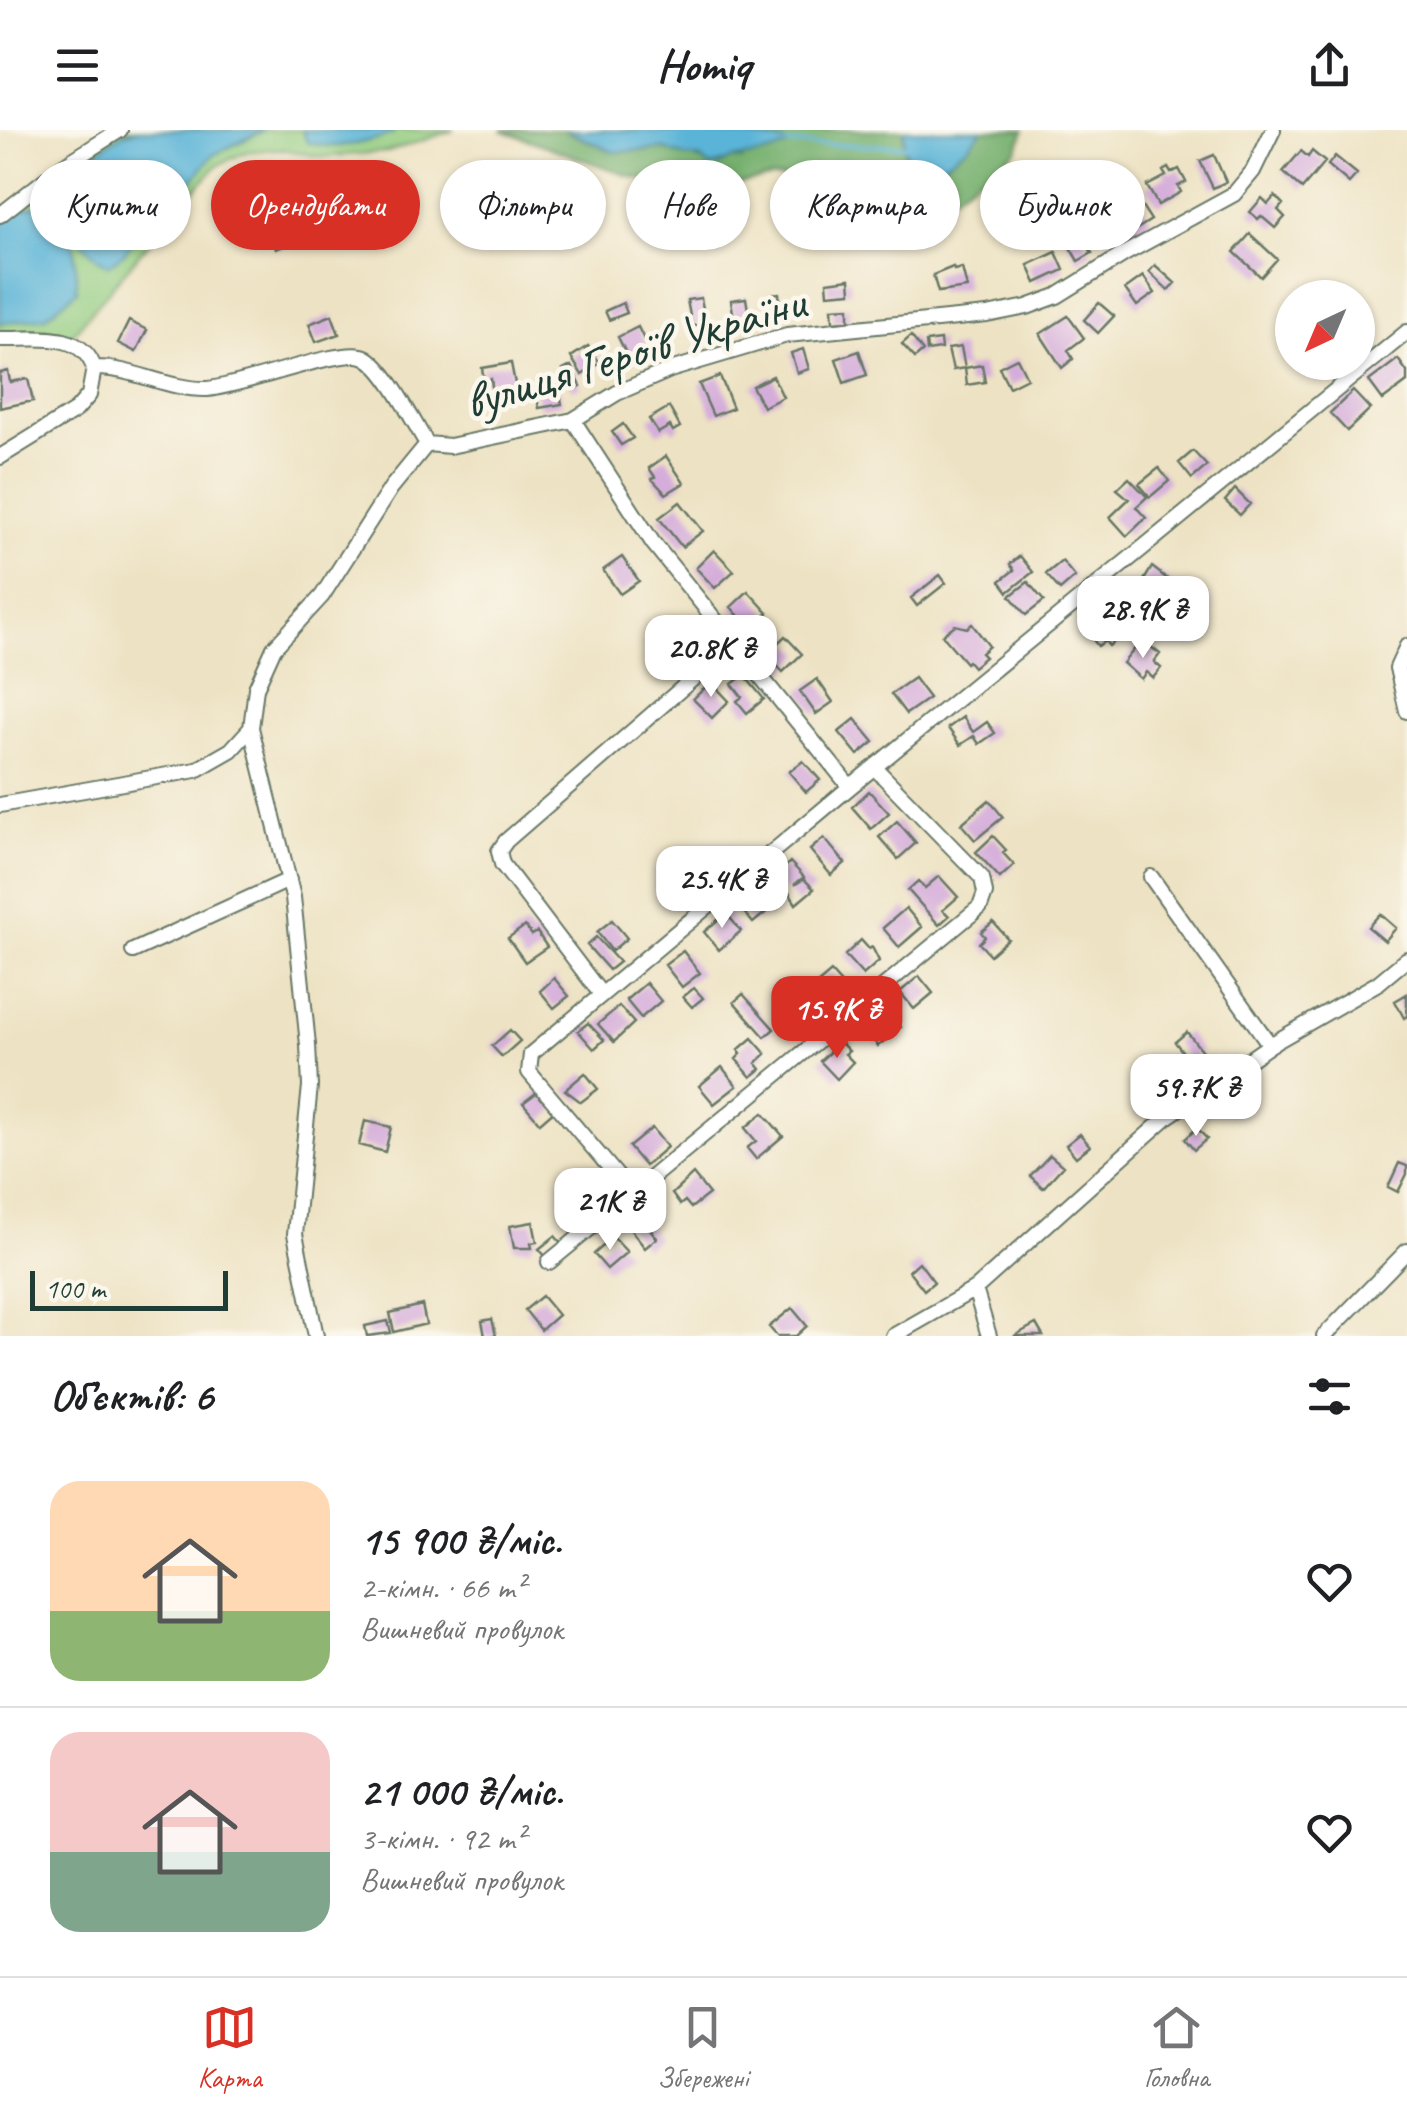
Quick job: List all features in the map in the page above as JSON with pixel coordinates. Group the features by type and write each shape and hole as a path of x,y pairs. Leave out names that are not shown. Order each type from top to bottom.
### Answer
{"street":[{"path":"0,215 60,168 120,130"},
{"name":"вулиця Героїв України","path":"316,1336 295,1234 310,1086 295,914 251,728 256,688 266,662 322,596 390,488 427,444 450,446 573,420 670,370 787,335 987,315 1027,308 1057,296 1234,194 1253,171 1273,130"},
{"path":"633,1195 528,1072 531,1054 850,787 1407,332"},
{"path":"0,339 68,340 88,354 94,368 89,395 76,410 0,457"},
{"path":"94,368 213,388 330,358 365,356 378,368 427,444"},
{"path":"573,420 653,543 850,787"},
{"path":"601,994 502,864 499,852 506,841 734,643"},
{"path":"1407,646 1400,658 1397,678 1407,711"},
{"path":"0,805 196,770 230,750 251,728"},
{"path":"549,1262 980,907 985,893 982,878 875,768"},
{"path":"1151,877 1270,1045"},
{"path":"133,951 289,880"},
{"path":"892,1336 975,1289 1168,1116 1270,1045 1378,983 1407,959"},
{"path":"1324,1336 1407,1251"},
{"path":"975,1289 989,1336"}],"green space":[{"path":"120,130 454,130 388,152 322,157 280,149 211,160 211,172 191,194 191,160 78,160"},
{"path":"501,130 563,130 613,152 665,149 699,160 626,160 626,175 606,168 606,160 585,160"},
{"path":"722,130 905,130 909,160 770,160 770,178 750,182 750,160 742,160 749,134"},
{"path":"982,130 1024,130 1017,150 1003,160 980,160 980,177 960,191 960,160 950,160"},
{"path":"30,194 30,250 143,250 68,340 0,339 0,215"}],"water":[{"path":"138,130 265,130 213,155 191,182 191,160 84,160 122,134"},
{"path":"302,130 395,130 361,143 329,146 307,142"},
{"path":"565,130 712,133 790,144 769,153 731,160 702,160 665,149 613,152"},
{"path":"905,130 982,130 949,160 909,160 904,144"},
{"path":"30,207 30,250 74,250 77,291 45,317 0,323 0,223"},
{"path":"89,250 127,250 108,265"}],"building":[{"path":"1301,151 1308,157 1312,151 1325,162 1302,189 1283,172"},
{"path":"1214,155 1226,182 1213,188 1200,161"},
{"path":"1335,156 1357,174 1349,183 1328,165"},
{"path":"1168,168 1171,173 1179,169 1186,182 1178,186 1181,192 1158,205 1147,186 1166,176 1163,171"},
{"path":"1275,196 1283,204 1278,210 1285,217 1275,228 1250,212 1262,198 1268,204"},
{"path":"1250,234 1277,259 1261,277 1234,252"},
{"path":"1072,250 1090,250 1092,253 1078,261"},
{"path":"1056,252 1064,270 1036,283 1028,265"},
{"path":"1155,265 1175,283 1168,290 1149,272"},
{"path":"953,267 962,268 967,288 938,292 933,275"},
{"path":"1143,276 1155,293 1137,306 1125,289"},
{"path":"850,279 851,292 828,294 827,282"},
{"path":"779,293 781,314 771,315 769,294"},
{"path":"701,298 706,324 692,326 687,300"},
{"path":"746,298 749,317 734,319 731,300"},
{"path":"623,303 627,313 609,320 605,311"},
{"path":"1099,303 1114,316 1098,333 1084,320"},
{"path":"849,307 849,321 833,322 832,308"},
{"path":"332,315 339,334 316,342 309,324"},
{"path":"1068,316 1084,338 1068,350 1073,359 1062,368 1040,334"},
{"path":"129,321 147,330 136,352 118,343"},
{"path":"638,327 650,352 630,361 618,337"},
{"path":"911,336 923,351 915,358 902,344"},
{"path":"940,340 941,349 927,351 926,342"},
{"path":"588,346 600,363 582,375 571,357"},
{"path":"961,347 965,368 953,370 948,349"},
{"path":"803,349 809,369 797,373 791,353"},
{"path":"859,351 867,375 844,383 836,359"},
{"path":"1017,358 1027,378 1009,387 999,367"},
{"path":"1398,359 1407,372 1407,382 1383,400 1369,381"},
{"path":"511,363 516,389 493,393 491,379 484,380 482,368"},
{"path":"982,365 985,382 967,385 965,368"},
{"path":"571,366 581,386 573,390 563,370"},
{"path":"8,371 10,382 28,379 33,401 0,408 0,373"},
{"path":"720,376 733,408 713,416 699,384"},
{"path":"773,376 783,397 763,407 752,386"},
{"path":"558,384 562,404 539,408 535,388"},
{"path":"1353,391 1370,409 1347,431 1330,413"},
{"path":"669,407 680,427 673,431 670,426 658,433 649,419"},
{"path":"623,424 633,438 621,445 612,432"},
{"path":"1193,451 1207,466 1192,479 1179,463"},
{"path":"666,456 684,483 666,494 652,479 655,477 649,468"},
{"path":"1159,468 1169,481 1150,497 1139,484"},
{"path":"1129,478 1147,497 1136,507 1146,518 1127,536 1110,517 1129,499 1117,489"},
{"path":"1235,489 1250,504 1240,515 1225,501"},
{"path":"680,502 703,531 682,547 659,518"},
{"path":"714,550 734,571 715,588 696,568"},
{"path":"1020,556 1033,572 1008,592 1000,581 1014,570 1010,564"},
{"path":"622,557 639,581 620,594 603,570"},
{"path":"1062,561 1075,577 1060,590 1046,574"},
{"path":"1152,567 1170,581 1149,607 1135,595"},
{"path":"940,575 946,583 917,606 911,598"},
{"path":"1028,582 1044,601 1026,615 1010,596"},
{"path":"748,591 768,613 750,629 731,607"},
{"path":"1109,612 1126,632 1109,646 1105,641 1098,646 1086,631"},
{"path":"972,624 989,646 981,653 985,657 973,667 942,635 955,625 967,628"},
{"path":"785,636 802,654 783,672 766,654"},
{"path":"678,639 698,661 680,676 660,654"},
{"path":"1142,640 1160,654 1154,662 1161,668 1153,678 1146,672 1141,679 1123,663"},
{"path":"744,675 764,699 747,713 737,701 742,697 732,684"},
{"path":"914,678 929,698 906,714 891,694"},
{"path":"817,679 833,702 816,714 800,691"},
{"path":"711,682 729,701 712,718 693,699"},
{"path":"963,717 973,732 987,722 995,733 979,744 974,736 960,745 948,728"},
{"path":"855,719 874,742 858,755 839,732"},
{"path":"803,761 820,780 806,792 789,772"},
{"path":"869,791 889,813 871,829 852,807"},
{"path":"989,800 1003,817 975,840 961,824"},
{"path":"897,821 916,843 898,859 879,837"},
{"path":"993,836 1014,865 1000,878 976,852"},
{"path":"824,838 845,863 831,875 810,850"},
{"path":"790,862 804,877 794,885 804,879 814,889 796,904 786,888 782,891 772,879"},
{"path":"939,876 958,897 943,910 949,916 939,925 908,890 918,881 925,888"},
{"path":"761,886 776,904 753,923 738,905"},
{"path":"906,908 922,927 899,947 883,928"},
{"path":"726,913 741,931 719,950 704,932"},
{"path":"1380,914 1396,928 1385,941 1368,927"},
{"path":"612,920 627,938 612,951 597,932"},
{"path":"993,922 1008,939 990,955 979,943 985,937 981,932"},
{"path":"525,926 532,935 537,932 547,947 525,962 508,938"},
{"path":"596,937 619,962 609,970 587,945"},
{"path":"861,940 869,949 872,947 879,961 863,975 845,955"},
{"path":"683,951 700,973 682,987 665,965"},
{"path":"831,972 847,990 824,1009 809,991"},
{"path":"919,976 933,993 914,1009 900,992"},
{"path":"554,978 569,996 554,1008 540,991"},
{"path":"646,983 661,1001 641,1018 626,1000"},
{"path":"694,988 703,998 692,1007 683,997"},
{"path":"743,994 774,1029 765,1037 734,1002"},
{"path":"1407,994 1407,1016 1404,1018 1395,1001"},
{"path":"619,1006 634,1023 614,1042 598,1024"},
{"path":"886,1009 901,1027 878,1046 863,1027"},
{"path":"588,1023 604,1040 594,1049 578,1031"},
{"path":"510,1030 520,1041 502,1057 492,1046"},
{"path":"1187,1032 1202,1051 1189,1060 1175,1042"},
{"path":"752,1038 766,1054 756,1063 761,1069 751,1077 736,1059 741,1054 738,1050"},
{"path":"840,1042 853,1062 837,1079 820,1061"},
{"path":"722,1067 737,1086 714,1104 699,1086"},
{"path":"585,1073 598,1089 581,1102 565,1090"},
{"path":"540,1090 556,1109 540,1123 523,1103"},
{"path":"763,1113 783,1136 756,1159 747,1148 756,1141 745,1128"},
{"path":"365,1121 391,1127 385,1152 359,1145"},
{"path":"652,1128 667,1147 645,1166 629,1147"},
{"path":"1197,1128 1207,1139 1194,1150 1185,1139"},
{"path":"1080,1134 1090,1146 1076,1157 1066,1145"},
{"path":"1050,1155 1063,1166 1043,1188 1030,1176"},
{"path":"1399,1163 1407,1166 1407,1174 1398,1192 1388,1187"},
{"path":"693,1174 709,1194 691,1208 685,1201 680,1205 672,1194"},
{"path":"642,1219 657,1238 645,1248 630,1229"},
{"path":"533,1222 537,1242 531,1243 532,1248 514,1248 510,1226"},
{"path":"555,1236 562,1244 546,1257 539,1249"},
{"path":"613,1237 627,1252 607,1269 594,1254"},
{"path":"919,1262 934,1282 924,1290 909,1271"},
{"path":"542,1296 558,1315 541,1330 525,1310"},
{"path":"422,1305 426,1324 394,1332 390,1313"},
{"path":"792,1308 807,1326 796,1336 777,1336 769,1327"},
{"path":"492,1319 496,1336 485,1336 482,1321"},
{"path":"388,1321 391,1333 367,1336 365,1326"},
{"path":"1036,1324 1043,1336 1014,1336"}],"waterway":[{"path":"787,144 907,146"}]}
